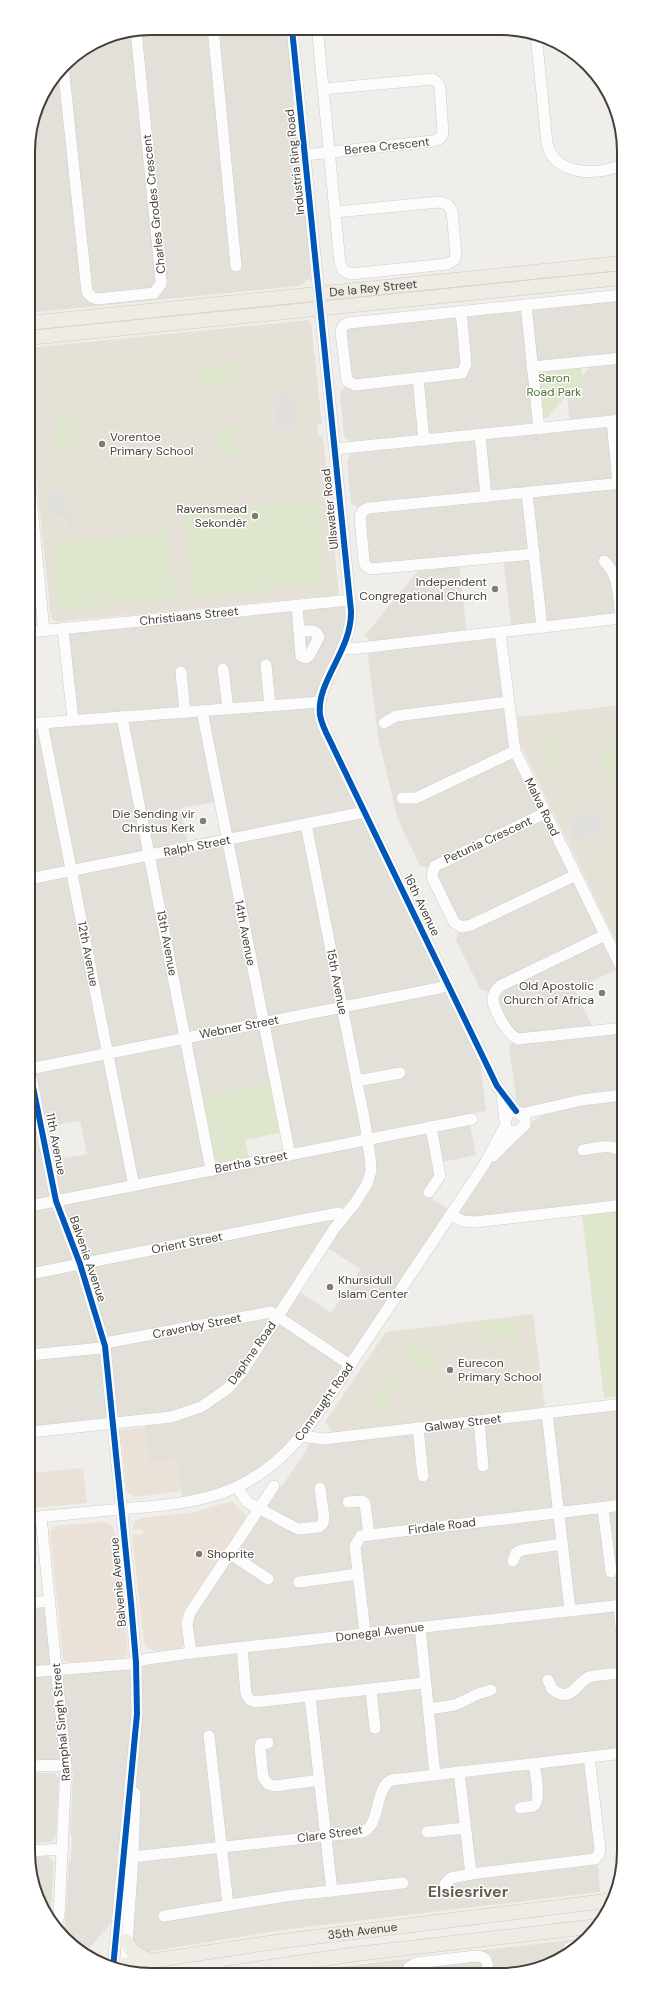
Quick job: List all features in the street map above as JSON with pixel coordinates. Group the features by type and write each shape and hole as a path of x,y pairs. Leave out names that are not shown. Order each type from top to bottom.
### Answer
{"main road":[{"name":"De la Rey Street","path":"35,322 617,264"},
{"name":"De la Rey Street","path":"35,337 617,278"},
{"name":"35th Avenue","path":"128,1966 289,1940 605,1901"},
{"name":"35th Avenue","path":"262,1968 357,1954 589,1927"},
{"path":"126,1941 133,1952 150,1961"}],"street":[{"path":"214,35 236,266"},
{"name":"Industria Ring Road","path":"293,35 320,308"},
{"path":"318,35 340,263 343,270 351,274 447,264 454,260 456,255 452,211 447,204 439,202 336,212"},
{"name":"Charles Grodes Crescent","path":"64,75 87,292 92,297 98,299 154,293 158,290 161,280 137,36"},
{"path":"537,41 547,143 554,159 565,168 578,171 617,166"},
{"name":"Berea Crescent","path":"305,154 433,141 441,137 444,130 440,88 438,82 433,79 323,89"},
{"path":"461,311 466,364 464,371 459,374 355,385 349,383 345,376 341,331 343,326 349,323 461,311 617,296"},
{"path":"526,305 539,429"},
{"name":"Ullswater Road","path":"320,308 350,600 350,625 343,649 324,686 320,702"},
{"path":"532,367 617,358"},
{"path":"418,378 424,440"},
{"path":"335,449 617,421"},
{"path":"480,435 486,497"},
{"path":"534,554 374,570 368,568 364,562 360,519 363,511 369,508 617,483"},
{"path":"527,493 542,627"},
{"path":"604,561 610,566 615,575 617,587"},
{"path":"35,570 44,631"},
{"name":"Christiaans Street","path":"35,632 350,600"},
{"path":"297,606 299,632"},
{"path":"343,649 617,619"},
{"path":"63,629 73,720"},
{"name":"Malva Road","path":"500,632 515,751 617,960"},
{"path":"266,665 270,706"},
{"path":"224,669 228,709"},
{"path":"181,672 185,712"},
{"path":"35,724 320,702"},
{"name":"16th Avenue","path":"320,702 320,715 324,727 448,984 501,1091 519,1113"},
{"path":"384,724 396,716 508,702"},
{"name":"14th Avenue","path":"202,711 290,1155"},
{"name":"13th Avenue","path":"122,717 212,1170"},
{"name":"12th Avenue","path":"42,723 134,1186"},
{"path":"402,798 416,798 515,751"},
{"name":"Ralph Street","path":"35,878 365,812"},
{"name":"Petunia Crescent","path":"545,813 435,866 432,874 433,878 451,916 458,925 465,927 576,875"},
{"name":"15th Avenue","path":"306,824 368,1139"},
{"path":"605,936 500,986 495,992 493,1000 508,1034 518,1039 617,1029"},
{"name":"Webner Street","path":"35,1067 342,1007 448,984"},
{"path":"357,1081 400,1073"},
{"name":"16th Avenue","path":"501,1091 505,1122"},
{"name":"11th Avenue","path":"35,1094 56,1201"},
{"name":"Connaught Road","path":"519,1113 582,1100 617,1096"},
{"name":"Connaught Road","path":"484,1165 521,1129 558,1106"},
{"path":"511,1112 519,1113 525,1118 521,1129 509,1131 505,1122 511,1112"},
{"name":"Bertha Street","path":"35,1205 472,1119"},
{"name":"Connaught Road","path":"36,1517 158,1507 202,1500 237,1487 273,1464 302,1436 484,1165 505,1122"},
{"path":"429,1192 440,1176 431,1127"},
{"name":"Daphne Road","path":"35,1432 176,1416 210,1402 227,1389 242,1372 367,1184 370,1170 368,1139"},
{"path":"583,1150 608,1146 617,1149"},
{"name":"Balvenie Avenue","path":"56,1201 80,1264 105,1346 136,1662 136,1731 133,1744 126,1941 119,1963"},
{"path":"451,1215 463,1221 475,1222 617,1206"},
{"name":"Orient Street","path":"35,1273 332,1215 339,1214 344,1217"},
{"name":"Cravenby Street","path":"35,1355 101,1348 110,1342 270,1312 350,1365"},
{"name":"Galway Street","path":"302,1436 324,1440 617,1405"},
{"path":"547,1413 560,1513 570,1610"},
{"path":"478,1421 483,1466"},
{"path":"418,1428 423,1476"},
{"path":"191,1654 187,1628 188,1617 274,1486"},
{"path":"237,1487 247,1502 295,1529 319,1527 324,1521 320,1488"},
{"path":"348,1502 362,1501 365,1503 369,1535 361,1536 355,1543 365,1633"},
{"name":"Firdale Road","path":"369,1535 617,1506"},
{"path":"603,1508 611,1572"},
{"name":"Ramphal Singh Street","path":"36,1517 50,1601 66,1765 63,1849 59,1916 58,1920"},
{"path":"513,1561 516,1553 522,1550 562,1544"},
{"path":"229,1554 268,1579"},
{"path":"299,1582 358,1574"},
{"path":"35,1602 50,1601"},
{"name":"Donegal Avenue","path":"35,1672 57,1671 136,1662 365,1633 617,1605"},
{"path":"420,1627 424,1683 435,1775"},
{"path":"242,1648 245,1690 250,1700 259,1703 424,1683"},
{"path":"548,1680 552,1689 561,1694 574,1692 588,1678 617,1674"},
{"path":"371,1690 375,1728"},
{"path":"428,1709 455,1705 478,1694 491,1690"},
{"path":"310,1697 332,1891"},
{"path":"209,1736 228,1906"},
{"path":"268,1743 262,1744 260,1748 263,1777 268,1784 274,1786 320,1780"},
{"name":"Clare Street","path":"128,1857 362,1832 368,1829 388,1782 459,1772 617,1754"},
{"path":"445,1884 451,1878 471,1874 591,1860 597,1857 600,1849 589,1757"},
{"path":"520,1808 532,1806 537,1802 538,1796 534,1763"},
{"path":"35,1766 66,1765"},
{"path":"459,1772 471,1874"},
{"path":"428,1832 465,1828"},
{"path":"35,1851 63,1849"},
{"name":"Balvenie Avenue","path":"118,1963 128,1857"},
{"path":"164,1916 286,1896 403,1883"},
{"path":"409,1968 416,1963 476,1956 484,1957 488,1963 488,1968"}],"shaded area":[{"path":"144,35 293,35 317,279 308,280 299,286 35,312 36,136 41,114 47,100 59,81 69,69 93,51 114,41 129,37"},
{"path":"617,296 617,619 512,631 503,557 368,568 363,511 351,503 347,460 351,454 350,441 344,436 340,393 348,383 341,328","holes":["588,361 589,368 582,376 584,393 567,394 570,425 539,428 533,366"]},
{"path":"308,320 311,323 322,424 317,424 318,434 323,438 339,595 56,622 51,618 35,465 35,347"},
{"path":"293,392 297,429 277,431 273,394"},
{"path":"64,490 66,509 73,509 75,532 68,532 66,515 50,517 47,492"},
{"path":"459,562 467,636 500,633 513,745 613,950 617,948 617,969 575,990 595,1032 617,1030 617,1205 475,1221 451,1215 303,1435 273,1465 184,1504 176,1459 149,1462 145,1421 35,1432 35,723 73,720 64,629 350,601 350,616 319,709 479,1049 486,1111 472,1113 473,1119 469,1120 476,1155 438,1163 440,1175 427,1195 452,1212 485,1165 525,1126 558,1106 518,1111 509,1048 514,1039 493,994 480,989 456,940 460,927 433,869 420,866 397,817 378,736 367,648 371,648 370,641 365,635 423,565","holes":["220,801 227,840 188,847 181,808","275,1082 290,1154 212,1170 198,1097","80,1121 87,1154 49,1161 46,1127","324,1246 361,1269 331,1313 296,1289"]},
{"path":"617,706 617,943 520,744 517,717"},
{"path":"601,813 603,836 572,840 570,817"},
{"name":"Eurecon Primary School","path":"533,1314 545,1408 332,1433 325,1422 386,1332"},
{"path":"617,1405 617,1755 590,1757 600,1892 289,1929 146,1952 133,1941 127,1940 133,1857 138,1745 126,1769 112,1922 89,1949 69,1934 64,1928 65,1926 69,1860 71,1860 72,1835 70,1835 73,1772 66,1772 66,1765 35,1766 35,1604 50,1602 57,1672 190,1654 186,1625 276,1482 282,1486 307,1449 312,1438"},
{"path":"146,1427 149,1461 176,1459 182,1491 136,1497 127,1493 120,1430"},
{"path":"83,1468 87,1503 35,1508 35,1473"},
{"path":"232,1501 248,1518 181,1617 184,1644 179,1649 156,1651 148,1649 144,1642 132,1535 143,1534 142,1529 132,1530 135,1521 141,1518 194,1512"},
{"path":"102,1522 110,1524 115,1532 128,1653 123,1658 68,1664 63,1660 50,1532 55,1526"},
{"path":"35,1773 54,1773 59,1778 56,1836 50,1842 35,1843"},
{"path":"48,1856 54,1863 51,1909 41,1889 37,1874 35,1857"},
{"path":"577,1939 559,1952 545,1959 516,1967 329,1968"}],"green space":[{"path":"236,363 238,383 198,387 196,367"},
{"name":"Saron Road Park","path":"581,365 584,393 567,395 547,418 542,418 537,372"},
{"path":"76,419 79,446 57,448 55,421"},
{"path":"233,422 236,456 219,458 216,424"},
{"path":"316,500 324,583 193,597 184,514"},
{"path":"169,532 176,598 58,610 52,544"},
{"path":"542,735 546,735 557,742 565,763 548,766"},
{"path":"617,743 617,776 604,778 600,745"},
{"path":"270,1083 279,1133 245,1140 249,1157 221,1163 215,1160 202,1096"},
{"path":"617,1212 617,1397 604,1398 582,1216"},
{"path":"518,1319 520,1338 481,1342 479,1323"},
{"path":"413,1340 441,1359 431,1373 403,1354"},
{"path":"388,1374 400,1382 382,1408 371,1400"}],"cycle path":[{"path":"293,35 351,611 350,626 346,639 323,690 320,702 320,715 322,724 497,1086 516,1111"},
{"path":"35,1097 56,1201 80,1264 105,1346 131,1603 136,1662 137,1714 114,1962"}],"place":[{"name":"Vorentoe Primary School","path":"102,444"},
{"name":"Ravensmead Sekondêr","path":"255,516"},
{"name":"Independent Congregational Church","path":"495,589"},
{"name":"Die Sending vir Christus Kerk","path":"203,821"},
{"name":"Old Apostolic Church of Africa","path":"602,993"},
{"name":"Khursidull Islam Center","path":"330,1287"},
{"name":"Eurecon Primary School","path":"450,1370"},
{"name":"Shoprite","path":"199,1554"}],"district":[{"name":"Elsiesriver","path":"468,1891"}]}
